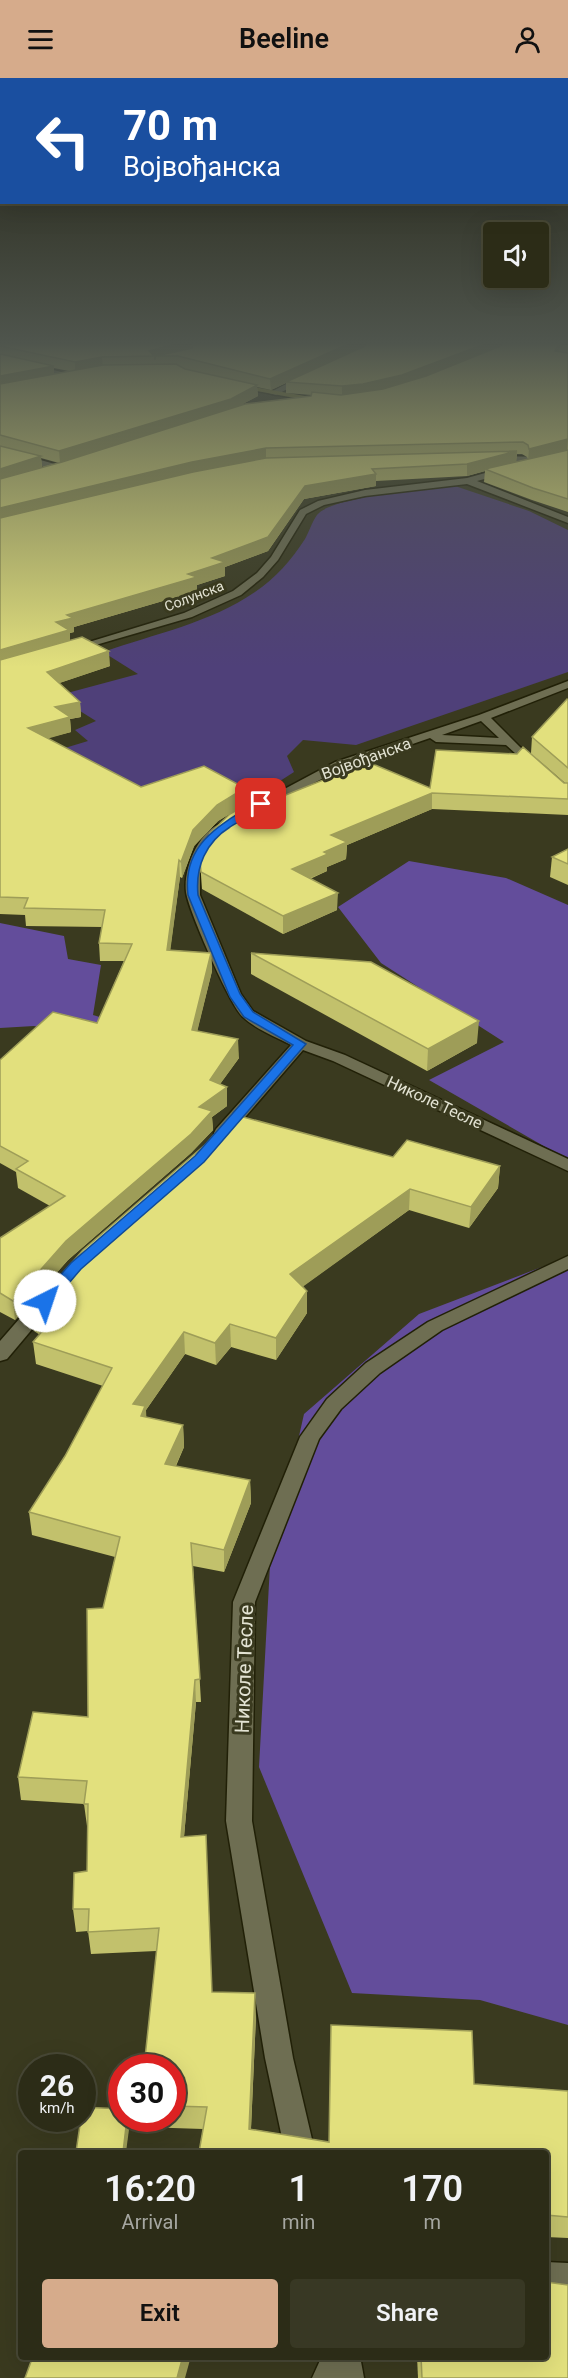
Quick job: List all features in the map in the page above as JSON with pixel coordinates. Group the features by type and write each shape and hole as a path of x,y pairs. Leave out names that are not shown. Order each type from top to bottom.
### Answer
{"main road":[{"path":"42,475 74,465"}],"street":[{"path":"1,452 63,469"},
{"path":"481,460 555,458"},
{"name":"Солунска","path":"65,650 188,615 237,593 260,575 275,558 303,512 321,502 364,493 468,481 544,460"},
{"path":"468,481 568,520"},
{"name":"Војвођанска","path":"300,1044 248,1014 234,994 193,895 191,878 202,846 241,814 339,765 483,717 568,684"},
{"path":"483,717 568,794"},
{"path":"420,738 508,742"},
{"path":"207,1150 300,1044"},
{"name":"Николе Тесле","path":"300,1044 350,1063 568,1166"},
{"name":"Николе Тесле","path":"300,2150 279,2058 239,1821 244,1602 310,1437 334,1404 373,1368 435,1326 568,1262"},
{"path":"0,1354 61,1284"},
{"path":"549,2278 568,2279"},
{"path":"328,2378 337,2360"},
{"path":"345,2360 348,2378"}],"shaded area":[{"path":"455,486 529,511 568,530 568,672 356,745 303,740 287,756 294,772 252,799 207,778 150,796 35,757 88,741 75,730 96,721 56,696 138,674 103,652 201,620 238,603 269,581 289,561 305,539 317,515 326,508 382,494"},
{"path":"409,861 506,878 568,905 568,1160 429,1080 504,1042 381,963 338,907"},
{"path":"0,923 64,936 68,959 101,965 93,1015 123,1024 104,1041 34,1026 0,1028"},
{"path":"568,1257 568,2025 480,2000 352,1993 259,1767 270,1565 304,1414 419,1314"}],"building":[{"path":"0,452 26,452 41,456 0,469"},
{"path":"92,452 243,452 192,462 0,508 0,479"},
{"path":"512,452 467,464 372,469 376,474 305,486 268,537 212,558 225,562 188,574 197,577 67,615 73,618 56,622 69,630 0,650 0,518 193,472 266,458"},
{"path":"558,452 568,452 568,499 533,488 485,469"},
{"path":"82,637 109,651 47,672 80,702 55,707 70,717 28,728 141,787 204,766 245,788 217,805 193,830 181,862 179,860 167,950 211,953 192,1030 238,1039 210,1080 227,1087 199,1107 212,1111 191,1134 66,1241 13,1301 0,1293 0,1238 65,1196 16,1169 28,1161 0,1146 0,1060 53,1012 97,1023 132,944 99,943 105,910 24,908 28,898 0,897 0,660"},
{"path":"568,700 568,768 532,737"},
{"path":"523,747 564,783 568,783 568,799 432,793 331,835 347,842 324,852 328,854 292,869 338,893 283,916 201,872 200,861 210,833 230,814 261,796 271,801 368,762 430,788 436,750 517,754"},
{"path":"568,849 568,864 552,857"},
{"path":"251,953 371,962 479,1021 428,1049"},
{"path":"232,1114 393,1157 407,1140 500,1166 471,1207 410,1189 290,1274 307,1291 276,1338 230,1324 215,1343 184,1332 133,1404 145,1406 141,1416 183,1425 165,1464 250,1480 224,1550 191,1543 200,1679 195,1680 181,1837 206,1835 212,1992 255,1993 249,2129 329,2142 331,2025 472,2031 474,2084 568,2091 568,2217 549,2215 549,2150 199,2150 207,2107 186,2106 186,2054 145,2054 159,1928 88,1932 89,1909 73,1909 74,1873 87,1871 88,1804 84,1804 87,1781 18,1777 33,1712 88,1717 87,1609 103,1608 120,1537 29,1512 65,1456 112,1368 33,1342 51,1321 31,1309 83,1250 206,1144"},
{"path":"96,2108 108,2108 108,2132 125,2132 123,2150 76,2150 79,2132 96,2132"},
{"path":"549,2282 568,2285 568,2378 422,2378 421,2360 549,2360"},
{"path":"32,2360 182,2360 177,2378 25,2378"}],"route":[{"path":"45,1301 76,1266 199,1159 300,1044 248,1014 234,994 193,895 191,878 202,846 224,826 261,804"}]}
